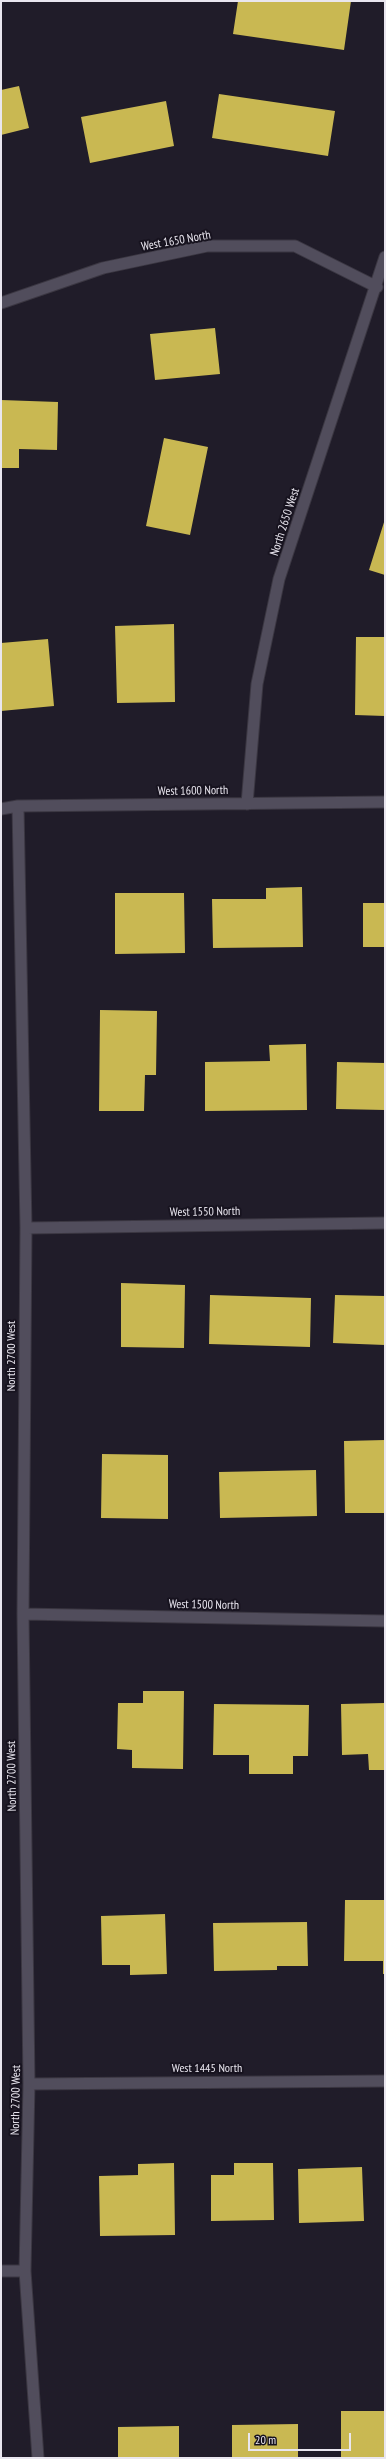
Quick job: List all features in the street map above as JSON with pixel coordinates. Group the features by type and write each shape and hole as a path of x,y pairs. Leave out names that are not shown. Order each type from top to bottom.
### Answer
{"street":[{"name":"West 1650 North","path":"1,303 103,268 207,246 295,246 377,287"},
{"name":"North 2650 West","path":"247,804 257,684 280,579 377,287 385,257"},
{"name":"West 1600 North","path":"1,809 18,806 385,802"},
{"name":"North 2700 West","path":"18,806 26,1228 23,1614 29,2084 25,2271 38,2458"},
{"name":"West 1550 North","path":"26,1228 385,1223"},
{"name":"West 1500 North","path":"23,1614 385,1621"},
{"name":"West 1445 North","path":"29,2084 385,2081"},
{"path":"1,2271 25,2271"}],"building":[{"path":"238,1 351,1 344,50 233,34"},
{"path":"19,86 29,128 1,135 1,90"},
{"path":"219,94 335,111 328,156 212,138"},
{"path":"166,101 174,146 90,163 81,117"},
{"path":"215,328 220,374 155,380 150,334"},
{"path":"1,400 58,402 57,450 19,449 19,468 1,468"},
{"path":"164,438 208,447 190,535 146,526"},
{"path":"385,519 385,575 369,570"},
{"path":"174,624 175,702 117,703 115,626"},
{"path":"356,637 385,637 385,716 355,715"},
{"path":"48,639 54,706 1,711 1,643"},
{"path":"302,887 303,947 213,948 212,899 266,899 266,888"},
{"path":"115,893 184,893 185,953 115,954"},
{"path":"363,903 385,903 385,947 363,947"},
{"path":"100,1010 157,1011 156,1075 145,1075 144,1111 99,1111"},
{"path":"306,1044 307,1110 205,1111 205,1062 270,1061 269,1045"},
{"path":"337,1062 385,1063 385,1110 336,1109"},
{"path":"121,1283 185,1285 184,1348 121,1347"},
{"path":"210,1295 311,1298 310,1347 209,1344"},
{"path":"335,1295 385,1296 385,1345 333,1343"},
{"path":"385,1440 385,1513 345,1513 344,1441"},
{"path":"102,1454 168,1455 168,1519 101,1518"},
{"path":"316,1470 317,1516 220,1518 219,1472"},
{"path":"143,1691 184,1691 183,1769 132,1768 132,1750 117,1749 118,1703 143,1703"},
{"path":"385,1703 385,1770 369,1770 368,1754 342,1755 341,1704"},
{"path":"214,1704 309,1705 308,1756 293,1756 293,1774 249,1774 249,1755 213,1755"},
{"path":"345,1900 385,1900 385,1974 383,1974 383,1961 344,1961"},
{"path":"165,1914 167,1974 130,1975 130,1965 102,1965 101,1916"},
{"path":"307,1922 308,1966 277,1966 277,1970 214,1971 213,1923"},
{"path":"174,2163 175,2235 100,2236 99,2176 138,2175 138,2164"},
{"path":"234,2163 273,2163 274,2220 211,2221 211,2175 234,2175"},
{"path":"362,2167 364,2221 299,2223 298,2169"},
{"path":"341,2411 385,2411 385,2458 341,2458"},
{"path":"298,2424 298,2458 232,2458 232,2425"},
{"path":"179,2426 179,2458 118,2458 118,2427"}]}
